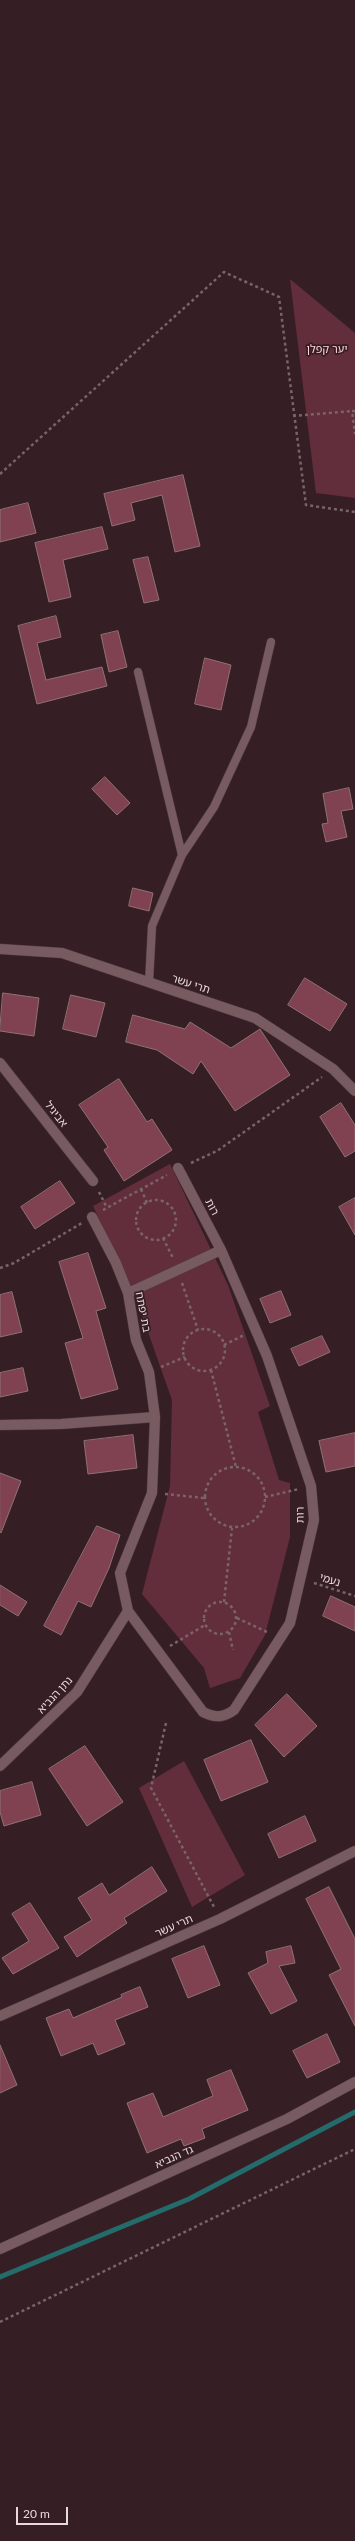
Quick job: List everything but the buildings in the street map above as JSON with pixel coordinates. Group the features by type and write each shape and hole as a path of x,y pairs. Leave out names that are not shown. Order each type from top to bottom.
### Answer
{"street":[{"name":"תרי עשר","path":"0,950 62,953 255,1018 333,1069 355,1091"},
{"name":"אביגיל","path":"0,1063 92,1180"},
{"name":"רות","path":"128,1610 203,1712 213,1717 226,1716 234,1710 290,1623 314,1520 311,1486 267,1356 221,1250 178,1168"},
{"name":"בת יפתח","path":"92,1217 116,1263 128,1293 136,1340 149,1372 155,1417 152,1493 120,1573 128,1610"},
{"path":"128,1293 221,1250"},
{"path":"0,1425 61,1424 155,1417"},
{"name":"נתן הנביא","path":"0,1766 76,1692 128,1610"},
{"name":"תרי עשר","path":"0,2016 220,1919 355,1851"},
{"name":"גד הנביא","path":"0,2249 287,2119 355,2082"}],"lane":[{"path":"149,983 152,926 182,855 214,807 251,727 271,642"},
{"path":"138,672 182,855"}],"path":[{"path":"0,474 224,272 279,297 293,416 306,505 355,512"},
{"path":"293,416 353,411 355,434"},
{"path":"140,1189 147,1203"},
{"path":"161,1201 172,1208 175,1214 174,1227 164,1238 153,1240 146,1237 138,1228 137,1216 147,1203 161,1201"},
{"path":"164,1238 178,1270 198,1330"},
{"path":"209,1329 215,1332 224,1345 224,1356 221,1362 211,1370 197,1369 191,1366 185,1357 183,1348 185,1341 189,1335 198,1330 209,1329"},
{"path":"224,1345 256,1329"},
{"path":"149,1372 185,1357"},
{"path":"211,1370 236,1467"},
{"path":"236,1467 254,1474 261,1481 265,1497 262,1511 257,1519 248,1525 232,1528 219,1524 212,1517 204,1498 210,1480 226,1468 236,1467"},
{"path":"265,1497 311,1486"},
{"path":"152,1493 204,1498"},
{"path":"224,1602 232,1528"},
{"name":"נעמי","path":"301,1579 355,1596"},
{"path":"218,1601 224,1602 233,1607 237,1618 233,1629 228,1632 218,1634 212,1632 206,1625 204,1615 208,1606 218,1601"},
{"path":"237,1618 280,1638"},
{"path":"158,1652 206,1625"},
{"path":"228,1632 233,1650"},
{"path":"166,1723 151,1788 220,1919"},
{"path":"0,2322 355,2149"}],"green space":[{"name":"יער קפלן","path":"290,279 355,333 355,498 316,493"},
{"path":"170,1164 228,1285 270,1406 258,1412 279,1480 290,1483 290,1537 265,1635 240,1678 210,1688 204,1668 142,1594 170,1486 172,1400 136,1298 93,1206"},
{"path":"184,1761 245,1875 192,1907 139,1788"}],"waterway":[{"path":"0,2277 189,2199 355,2112"}]}
